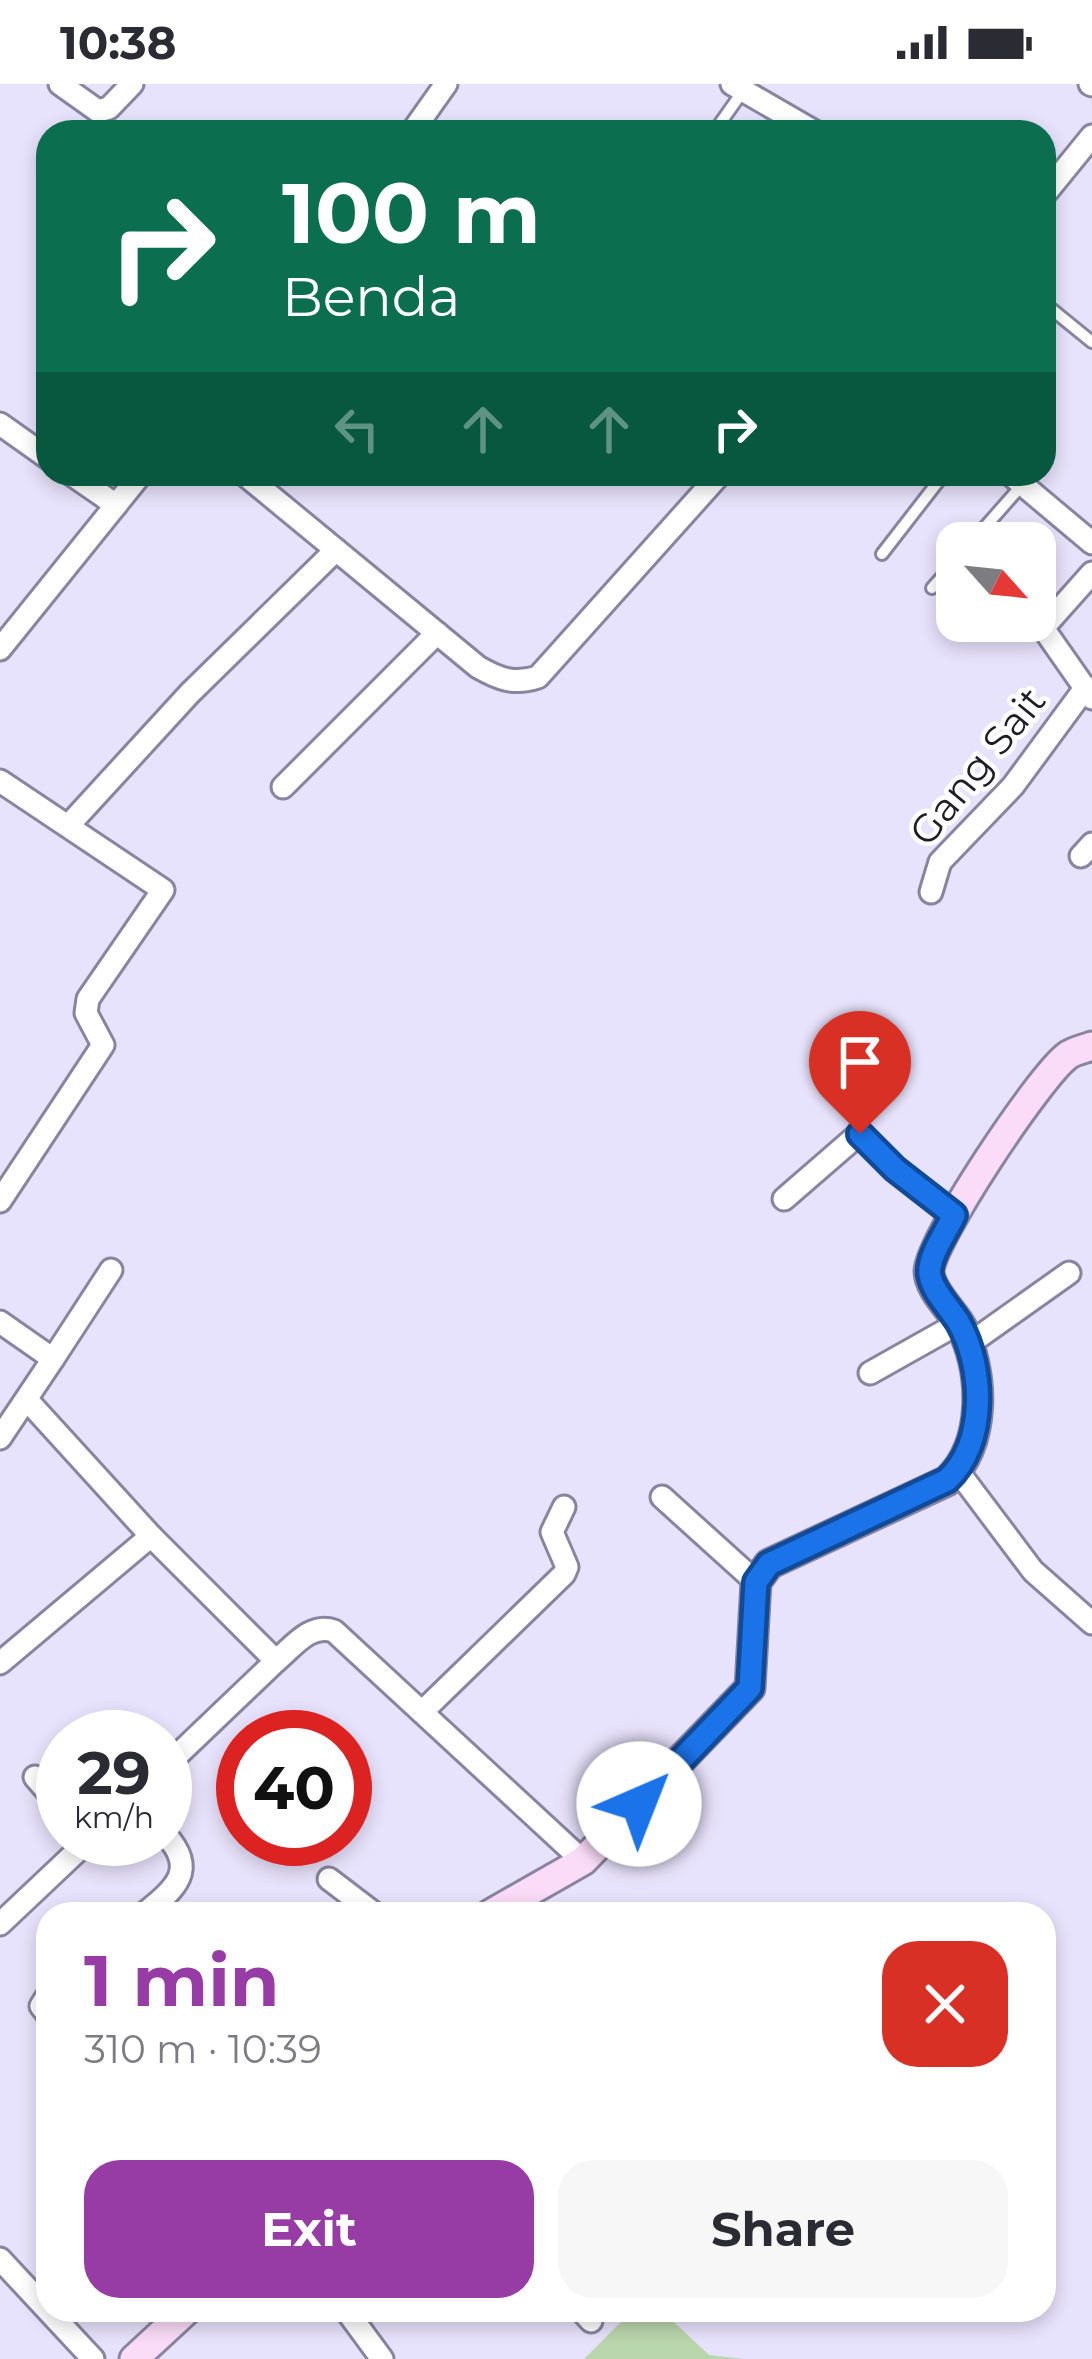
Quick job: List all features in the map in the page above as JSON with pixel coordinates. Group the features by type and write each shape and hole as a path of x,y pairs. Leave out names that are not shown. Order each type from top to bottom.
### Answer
{"street":[{"path":"60,84 98,111 109,108 132,84"},
{"path":"420,120 446,84"},
{"path":"738,87 794,120"},
{"path":"1056,180 1092,136"},
{"path":"0,424 36,450"},
{"path":"88,486 116,505"},
{"path":"0,649 131,486"},
{"path":"259,486 437,633 497,678 520,683 538,677 709,486"},
{"path":"1024,486 1092,543"},
{"path":"68,826 190,693 336,550"},
{"path":"1056,608 1092,573"},
{"path":"283,787 437,633"},
{"path":"1052,642 1089,693"},
{"name":"Gang Sait","path":"931,892 940,862 1012,786 1089,693"},
{"path":"0,781 163,890 88,999 86,1013 103,1045 0,1201"},
{"path":"511,1902 584,1861 750,1688 756,1582 769,1564 958,1471 977,1418 977,1368 964,1334 930,1280 929,1267 954,1215 1037,1087 1068,1055 1092,1046"},
{"path":"784,1199 860,1134 895,1169 954,1215"},
{"path":"0,1438 111,1270"},
{"path":"870,1373 964,1334 1069,1274"},
{"path":"0,1322 52,1359"},
{"path":"28,1401 276,1661"},
{"path":"958,1471 1033,1571 1092,1624"},
{"path":"662,1497 756,1582"},
{"path":"422,1712 564,1574 567,1567 552,1532 564,1507"},
{"path":"0,1663 152,1536"},
{"path":"192,1742 313,1629 334,1630 584,1861"},
{"path":"0,1924 61,1866"},
{"path":"160,1902 183,1866"},
{"path":"329,1879 359,1902"},
{"path":"0,2259 36,2298"},
{"path":"59,2322 93,2359"},
{"path":"134,2359 175,2322"},
{"path":"355,2322 382,2359"}],"lane":[{"path":"720,120 738,87"},
{"path":"1056,313 1092,342"},
{"path":"882,554 935,486"},
{"path":"986,522 1011,486"},
{"path":"932,588 936,584"}],"green space":[{"path":"621,2322 674,2322 709,2355 744,2359 584,2359"}],"route":[{"path":"639,1804 750,1688 756,1582 769,1564 947,1480 958,1471 977,1418 977,1368 969,1344 930,1280 929,1267 954,1215 895,1169 860,1134"}]}
